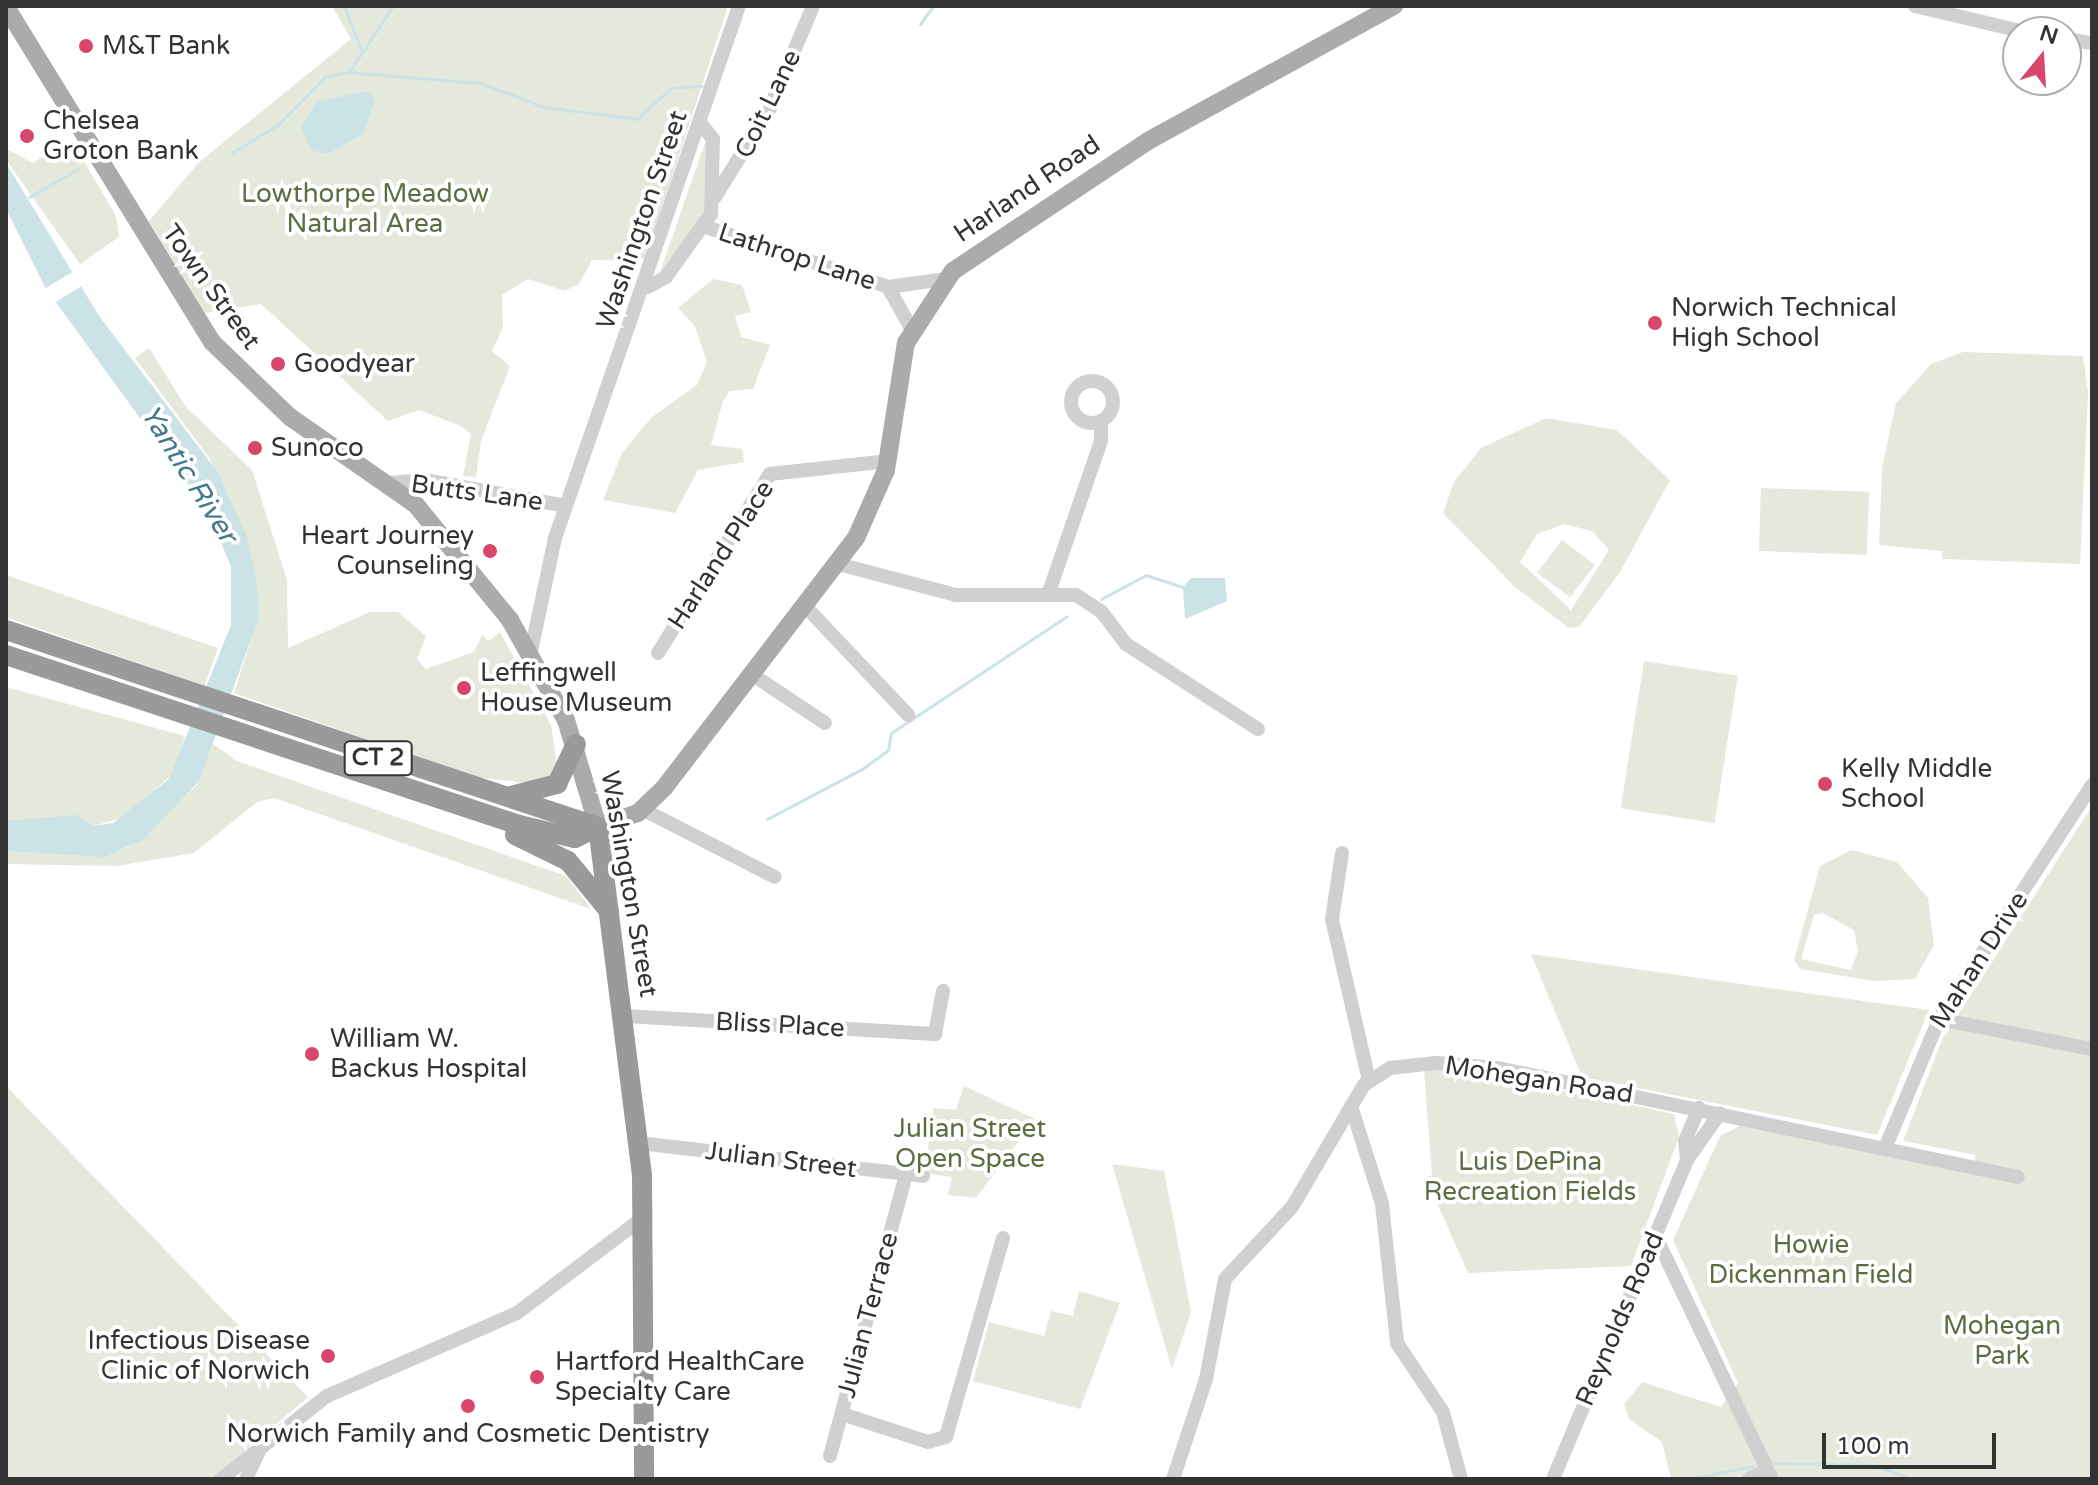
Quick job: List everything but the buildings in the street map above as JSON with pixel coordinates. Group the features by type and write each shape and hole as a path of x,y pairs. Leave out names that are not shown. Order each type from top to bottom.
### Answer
{"highway":[{"name":"CT 2","path":"6,630 255,716 598,827"},
{"name":"CT 2","path":"6,655 439,802 460,817 557,853 613,917"},
{"path":"503,797 557,784 576,744"},
{"path":"439,802 569,837 598,827"},
{"name":"Washington Street","path":"598,827 613,917 639,1143 644,1217 644,1479"}],"main road":[{"name":"Harland Road","path":"598,827 642,809 838,564 872,510 888,461 912,330 946,279 988,243 1148,141 1394,6"},
{"name":"Town Street","path":"6,7 212,342 262,394 389,483 450,543 531,651"},
{"name":"Washington Street","path":"531,651 576,744 598,827"}],"street":[{"name":"Washington Street","path":"531,651 566,506 648,287 703,126 739,6"},
{"name":"Coit Lane","path":"715,197 770,108 813,6"},
{"path":"1915,6 2002,27"},
{"name":"Lathrop Lane","path":"648,287 662,282 706,227 715,197 713,139 703,126"},
{"name":"Lathrop Lane","path":"706,227 888,287 946,279"},
{"name":"Lathrop Lane","path":"888,287 912,330"},
{"path":"1049,592 1101,441 1101,421"},
{"name":"Harland Place","path":"658,653 770,474 888,461"},
{"name":"Butts Lane","path":"389,483 425,480 566,506"},
{"path":"838,564 945,593 1049,592 1093,604 1126,644 1258,729"},
{"path":"806,607 908,715"},
{"path":"750,673 825,723"},
{"name":"Mahan Drive","path":"1886,1146 1939,1019 2092,785"},
{"path":"642,809 775,877"},
{"path":"1173,1479 1206,1379 1222,1285 1292,1207 1369,1080 1332,919 1342,853"},
{"name":"Bliss Place","path":"625,1016 935,1034 943,991"},
{"path":"1939,1019 2092,1049"},
{"name":"Mohegan Road","path":"1369,1080 1401,1066 1466,1064 1886,1146 2018,1177"},
{"path":"1351,1106 1382,1204 1397,1343 1443,1412 1461,1479"},
{"name":"Reynolds Road","path":"1687,1160 1685,1141 1699,1108"},
{"name":"Reynolds Road","path":"1553,1479 1687,1160 1720,1113"},
{"name":"Julian Street","path":"639,1143 923,1176"},
{"name":"Julian Terrace","path":"830,1456 906,1174"},
{"path":"221,1479 336,1390 517,1313 644,1217"},
{"path":"1655,1235 1770,1475 1749,1479"},
{"path":"842,1414 928,1442 946,1437 1003,1238"},
{"path":"246,1479 262,1445"}],"green space":[{"name":"Lowthorpe Meadow Natural Area","path":"332,6 728,6 645,259 592,260 579,284 565,291 528,279 502,295 503,327 492,351 510,366 481,441 476,477 463,476 471,434 461,426 419,410 388,421 261,304 205,313 149,221 199,162 351,39"},
{"path":"706,140 708,209 659,275"},
{"path":"6,149 33,163 49,152 78,151 116,216 119,237 80,264 6,160"},
{"path":"713,279 742,285 751,312 735,316 741,337 770,345 753,389 730,391 723,401 711,445 742,449 744,462 698,470 675,513 603,500 622,453 652,417 697,385 707,361 694,325 678,308"},
{"path":"149,348 186,407 252,470 287,580 288,648 370,612 398,612 426,636 417,659 426,669 474,652 482,635 489,641 500,632 551,725 558,772 535,784 475,777 234,693 256,625 230,502 210,459 135,358"},
{"path":"1963,352 2083,356 2088,392 2080,564 1942,559 1942,551 1879,545 1882,468 1896,403 1931,364"},
{"path":"1546,418 1617,430 1670,480 1620,572 1579,627 1569,628 1515,587 1443,513 1454,482 1481,448","holes":["1564,524 1592,531 1609,550 1571,610 1520,562 1537,534"]},
{"path":"1761,488 1869,492 1867,555 1759,551"},
{"path":"1562,540 1595,565 1570,597 1537,573"},
{"path":"6,575 218,648 205,686 6,617"},
{"path":"1644,661 1738,676 1715,823 1621,808"},
{"path":"6,687 185,736 174,773 122,818 93,826 73,816 6,822"},
{"path":"213,744 237,761 566,876 591,909 274,798 257,802 194,853 117,866 6,864 6,851 98,856 129,847 197,785"},
{"path":"2092,806 2092,1479 1671,1479 1662,1442 1629,1419 1624,1404 1642,1382 1721,1407 1738,1383 1673,1240 1720,1136 1742,1125 1971,1172 1976,1155 1903,1141 1942,1040"},
{"path":"1852,850 1897,862 1928,898 1934,945 1915,979 1874,981 1800,969 1794,960 1820,866","holes":["1823,913 1854,930 1858,951 1851,970 1801,959 1814,915"]},
{"path":"1531,954 1929,1010 1877,1135 1582,1077"},
{"name":"Luis DePina Recreation Fields","path":"1424,1070 1476,1071 1674,1114 1679,1137 1631,1266 1468,1273 1426,1178 1432,1175"},
{"path":"6,1086 308,1397 212,1479 6,1479"},
{"name":"Julian Street Open Space","path":"964,1086 1035,1119 976,1198 948,1195 952,1177 925,1173 933,1108 956,1110"},
{"path":"1112,1164 1164,1171 1191,1312 1172,1369"},
{"path":"1079,1291 1120,1303 1080,1409 973,1381 989,1322 1044,1336 1051,1311 1073,1316"}],"water":[{"path":"367,91 375,101 363,134 327,154 311,150 301,126 317,102"},
{"name":"Yantic River","path":"6,163 99,316 217,471 247,537 257,583 259,618 199,781 144,839 105,857 6,851 6,821 77,815 93,826 113,823 169,779 231,625 231,567 210,515 45,287 6,209"},
{"path":"1191,578 1225,578 1227,601 1185,619 1183,587"}],"pier":[{"path":"79,268 88,283 51,305 42,290"}],"waterway":[{"path":"344,6 361,50"},
{"path":"233,152 279,124 325,77 349,72 393,6"},
{"path":"920,24 933,6"},
{"path":"349,72 481,83 544,107 637,119 671,88 702,86"},
{"path":"29,197 78,169"},
{"path":"1101,599 1146,575 1183,587"},
{"path":"767,819 862,769 888,750 891,733 1067,616"},
{"path":"1773,1463 1875,1465 1911,1479"},
{"path":"1689,1479 1753,1466"}],"place":[{"name":"M&T Bank","path":"86,46"},
{"name":"Chelsea Groton Bank","path":"27,136"},
{"name":"Norwich Technical High School","path":"1655,323"},
{"name":"Goodyear","path":"278,364"},
{"name":"Sunoco","path":"255,448"},
{"name":"Heart Journey Counseling","path":"490,551"},
{"name":"Leffingwell House Museum","path":"464,688"},
{"name":"Kelly Middle School","path":"1825,784"},
{"name":"William W. Backus Hospital","path":"312,1054"},
{"name":"Infectious Disease Clinic of Norwich","path":"328,1356"},
{"name":"Hartford HealthCare Specialty Care","path":"537,1377"},
{"name":"Norwich Family and Cosmetic Dentistry","path":"468,1406"}],"park label":[{"name":"Howie Dickenman Field","path":"1811,1260"},
{"name":"Mohegan Park","path":"2002,1341"}]}
